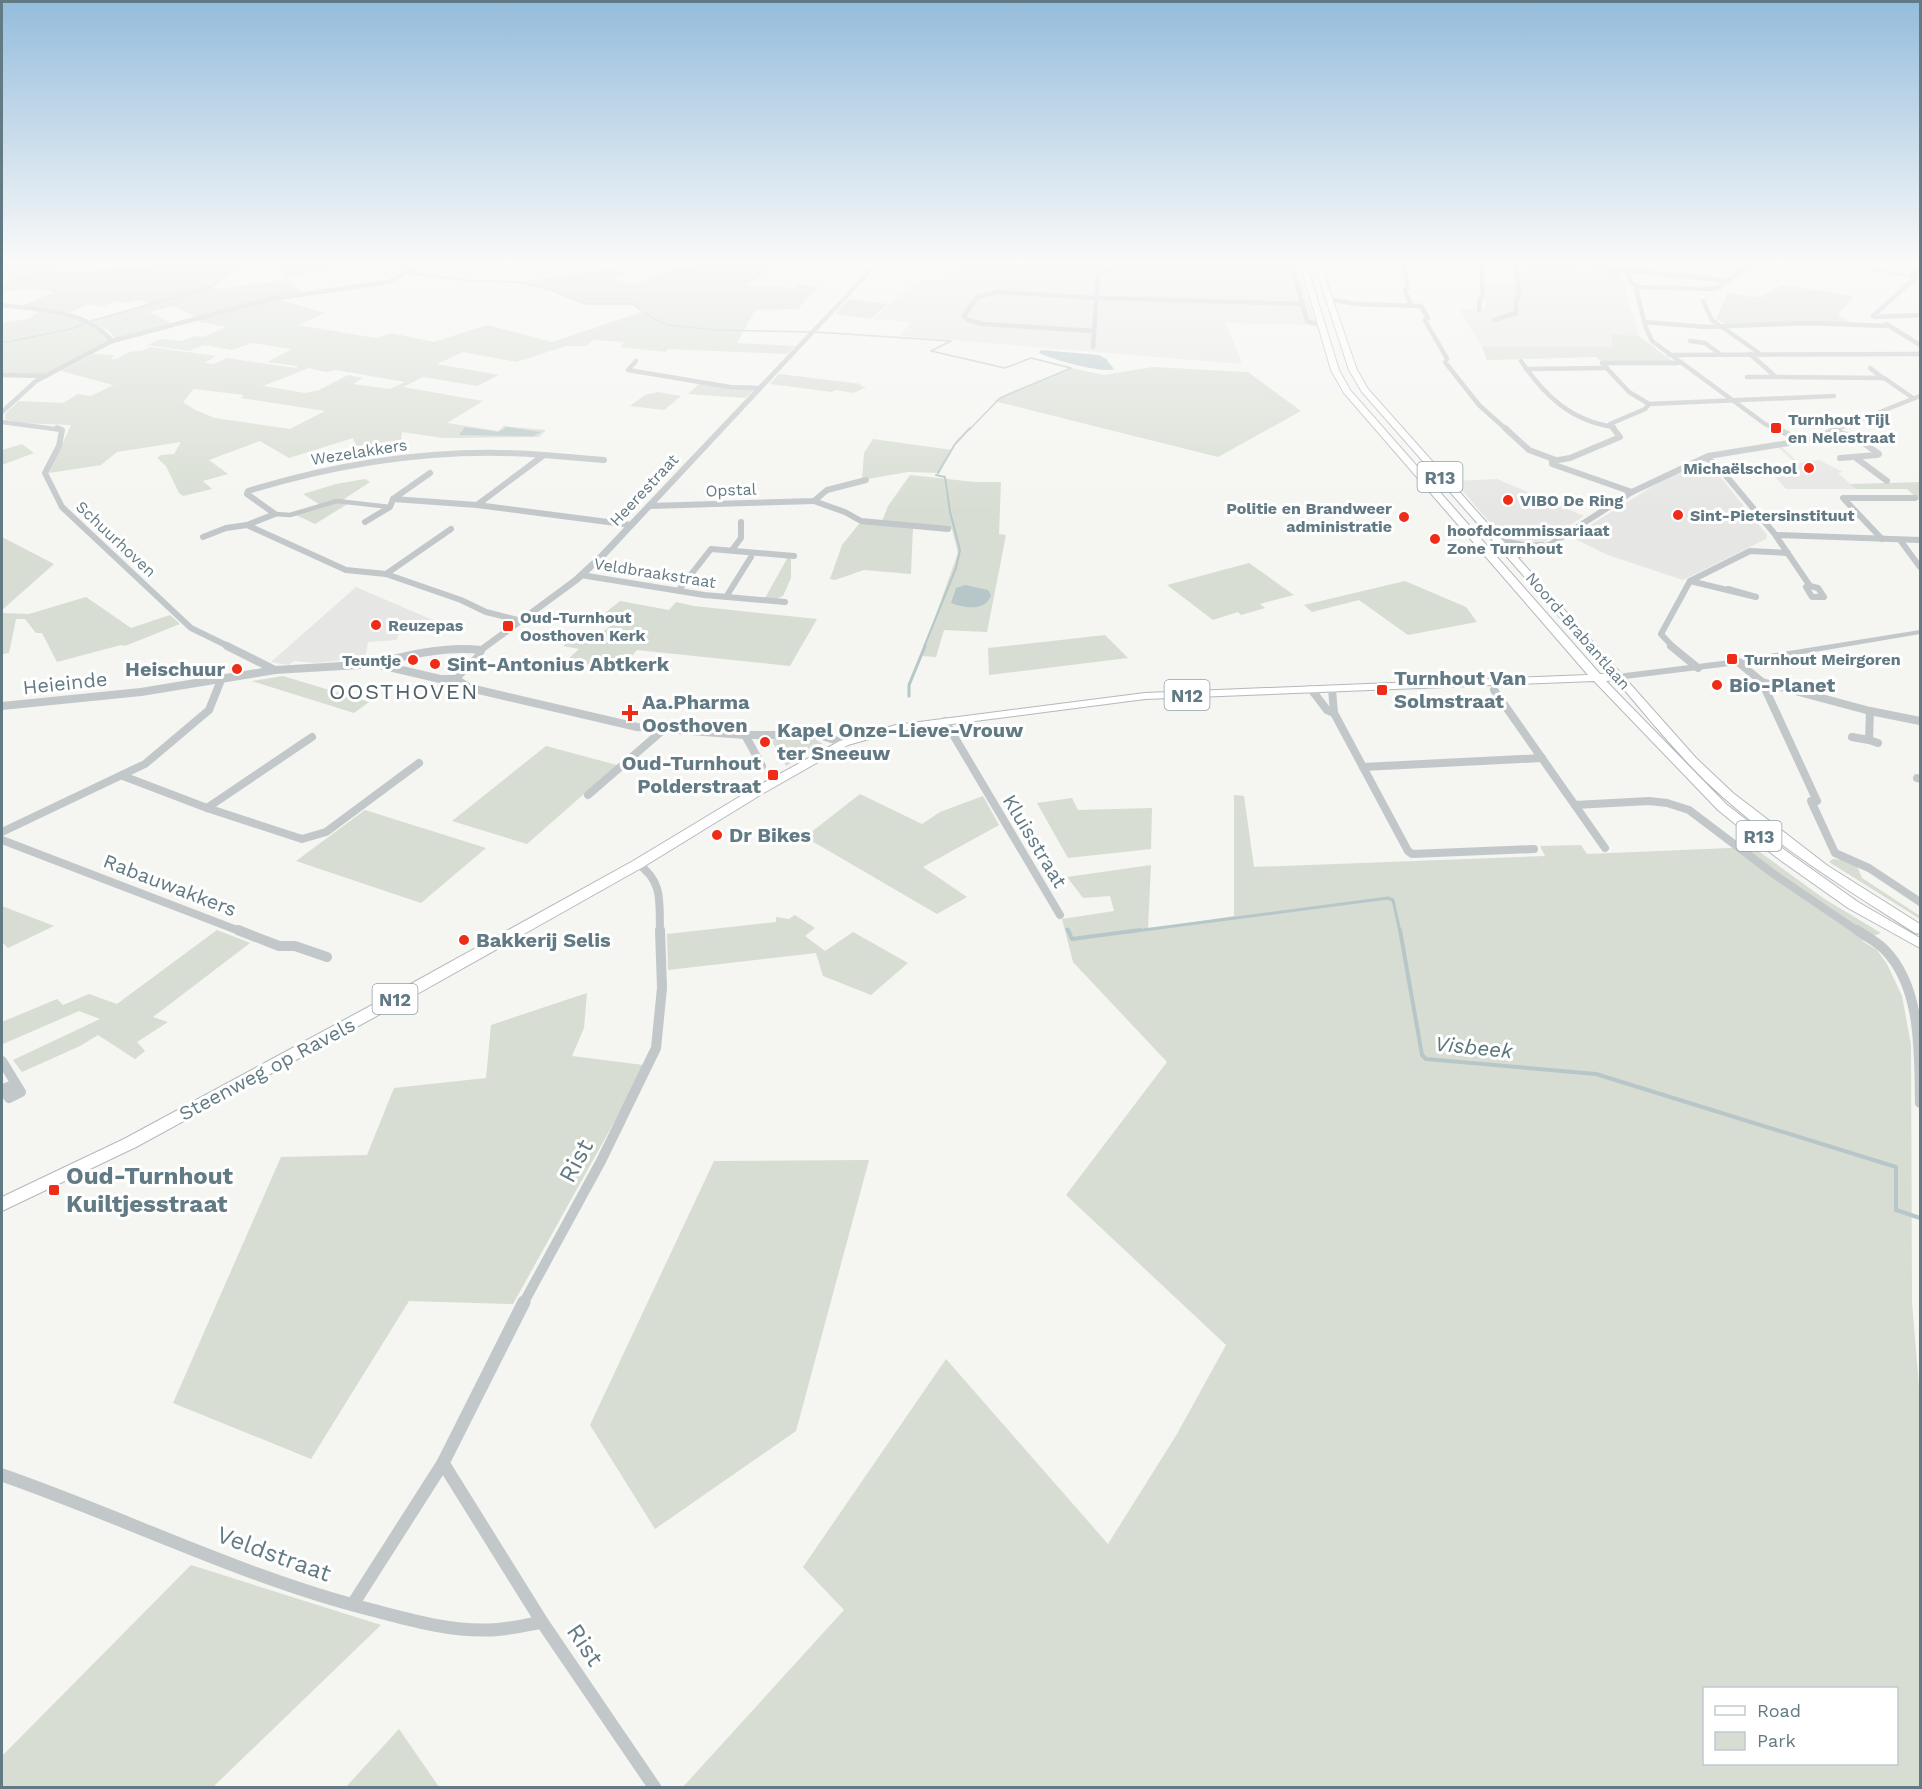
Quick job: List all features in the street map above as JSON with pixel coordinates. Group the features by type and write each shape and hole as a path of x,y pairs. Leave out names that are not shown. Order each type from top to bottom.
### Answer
{"main road":[{"name":"Noord-Brabantlaan","path":"1328,346 1335,370 1347,391 1597,678 1722,807 1781,854 1853,905 1920,944"},
{"name":"Noord-Brabantlaan","path":"1345,346 1353,370 1365,390 1514,556 1692,761 1729,796 1822,868 1920,930"},
{"name":"N12","path":"945,721 1145,696 1617,677"},
{"name":"Steenweg op Ravels","path":"2,1204 140,1137 414,989 638,864 790,772 843,743 882,731 945,721"}],"street":[{"path":"2,412 36,381 102,346"},
{"name":"Heerestraat","path":"456,679 480,654 481,650 581,575 799,346"},
{"path":"1440,346 1446,360 1479,405 1529,450 1557,460"},
{"path":"1659,346 1766,424 1803,442"},
{"path":"1710,346 1720,354"},
{"path":"1749,346 1759,354"},
{"path":"1750,354 1776,377"},
{"path":"1669,355 1920,354"},
{"path":"636,361 628,370 730,387 760,388"},
{"path":"1521,361 1546,395 1569,415 1597,426 1614,427"},
{"path":"1679,363 1602,363 1630,394 1649,404 1834,396"},
{"path":"1526,369 1607,368"},
{"path":"1870,368 1912,398"},
{"path":"2,375 47,376"},
{"path":"1747,377 1884,378"},
{"path":"1514,556 1551,544 1632,492 1713,454 1803,442 1920,396"},
{"path":"1632,492 1552,464 1552,461 1570,458 1620,437 1610,424 1645,409 1649,404"},
{"name":"Schuurhoven","path":"2,422 13,425 54,427 63,430 63,436 45,472 62,507 191,628 275,670"},
{"path":"1835,431 1858,439 1879,454 1840,458"},
{"path":"1858,439 1886,436"},
{"name":"Wezelakkers","path":"275,514 247,492 324,469 385,459 438,455 544,455 604,460"},
{"path":"477,506 544,455"},
{"path":"1706,458 1717,465 1775,534 1810,586"},
{"path":"1856,458 1887,481"},
{"name":"Wezelakkers","path":"393,499 430,473"},
{"name":"Opstal","path":"814,501 827,490 866,480"},
{"path":"1882,539 1873,525 1859,516 1843,498 1915,498"},
{"path":"365,522 390,507 393,499 477,506 631,525"},
{"path":"203,537 226,528 247,525 275,514 290,515 337,501 390,507"},
{"name":"Opstal","path":"649,506 814,501 845,512 861,521 948,529"},
{"path":"732,550 741,538 741,522"},
{"path":"247,525 346,570 386,574 461,600 486,612 522,621"},
{"path":"386,574 451,529"},
{"path":"1775,534 1920,540"},
{"path":"1498,540 1528,546 1551,544"},
{"path":"1900,540 1920,567"},
{"path":"678,591 708,551 714,549 794,556"},
{"path":"1698,668 1665,641 1661,634 1690,581 1750,551 1788,553"},
{"name":"Veldbraakstraat","path":"726,597 751,557"},
{"name":"Veldbraakstraat","path":"581,575 678,591 785,602"},
{"path":"1690,581 1728,589"},
{"path":"1617,677 1698,668 1920,632"},
{"path":"376,664 391,658 473,648 481,650"},
{"path":"1738,662 1762,682 1870,711 1920,721"},
{"path":"376,664 440,679 456,679 470,688 622,724 663,730 745,735 819,735 843,743"},
{"name":"Heieinde","path":"2,706 141,692 275,670 376,664"},
{"path":"2,832 123,776 160,753 209,710 221,680"},
{"path":"1762,682 1817,801 1811,801 1835,853 1852,858 1911,893 1920,902"},
{"path":"1332,688 1334,713 1408,851 1412,854 1534,849"},
{"path":"1311,689 1327,710 1334,713"},
{"path":"1494,690 1605,848"},
{"path":"1869,740 1870,711"},
{"name":"Kluisstraat","path":"945,721 1060,915"},
{"path":"588,795 663,730"},
{"path":"745,735 762,766"},
{"path":"207,808 312,737"},
{"path":"1852,737 1878,743"},
{"path":"1363,767 1542,758"},
{"path":"123,776 293,837 309,838 327,832 419,763"},
{"path":"1575,805 1649,801 1689,810 1775,875 1893,957 1918,1016 1920,1103"},
{"name":"Rabauwakkers","path":"2,840 279,946 295,946 327,957"},
{"name":"Rist","path":"353,1604 443,1463 532,1286 611,1142 656,1048 662,988 658,885 648,871 638,864"},
{"path":"2,1061 16,1084"},
{"name":"Rist","path":"443,1463 542,1622 655,1788"},
{"name":"Veldstraat","path":"2,1475 74,1500 283,1584 433,1626 489,1630 542,1622"}],"shaded area":[{"path":"1029,346 1235,346 1242,364"},
{"path":"1482,346 1613,347 1482,347"},
{"path":"1041,350 1099,355 1106,359 1114,369 1077,365 1039,353"},
{"path":"465,427 498,432 507,427 541,432 533,436 459,435"},
{"name":"Michaëlschool","path":"1778,447 1782,447 1799,463 1819,460 1843,472 1838,473 1856,489 1786,489 1769,470 1797,465"},
{"name":"Sint-Pietersinstituut","path":"1702,462 1710,464 1767,535 1766,539 1683,580 1608,555 1571,537 1658,483"},
{"name":"VIBO De Ring","path":"1497,479 1584,516 1543,543 1529,544 1504,539 1454,481"},
{"path":"965,585 988,590 991,595 980,606 962,606 951,603 956,588"},
{"name":"Reuzepas","path":"356,587 442,624 437,629 398,635 397,640 368,642 365,658 315,663 294,661 289,665 271,662"}],"green space":[{"path":"2,346 100,346 43,375 2,375"},
{"path":"157,346 200,346 189,351"},
{"path":"212,346 242,346 232,350"},
{"path":"275,346 564,346 516,362 463,352 437,364 499,375 477,386 423,377 403,387 483,401 447,423 498,431 504,426 546,430 539,437 443,438 402,432 401,440 356,446 353,438 289,458 260,441 209,460 228,474 203,481 212,489 183,496 179,493 166,466 157,458 161,455 174,454 181,442 117,452 101,465 49,473 71,425 20,423 5,419 5,414 19,401 63,403 78,394 91,396 113,385 61,371 93,354 114,355 111,359 114,359 150,347 216,356 204,363 214,364 227,358 296,368 298,366 267,362 292,349","holes":["309,368 325,372 336,370 405,382 390,389 353,384 363,378 348,375 319,390 305,393 263,386","194,389 244,395 241,398 325,411 290,429 215,418 183,402"]},
{"path":"795,346 787,354 668,349 665,352 621,347"},
{"path":"1653,346 1672,361 1600,361 1596,357 1487,360 1482,347"},
{"path":"1153,367 1248,372 1301,411 1218,457 994,401 1071,368 1104,375"},
{"path":"779,374 861,384 860,386 866,387 854,393 770,384"},
{"path":"699,384 754,390 745,398 688,394"},
{"path":"658,392 681,396 664,410 630,406 645,395"},
{"path":"873,439 952,450 939,473 908,472 862,480 864,453"},
{"path":"22,444 34,453 2,465 2,450"},
{"path":"910,475 975,482 1001,482 999,534 1006,535 987,632 944,630 936,657 921,656 958,553 952,529 913,526 911,574 864,570 835,580 830,579 842,545 859,524 881,524 888,506"},
{"path":"365,479 370,482 341,501 349,503 315,524 294,514 320,505 303,494 336,484"},
{"path":"1920,482 1920,501 1907,489 1856,489 1850,484"},
{"path":"2,537 54,564 2,610"},
{"path":"788,557 791,559 791,578 783,596 776,599 765,598"},
{"path":"1249,563 1294,595 1260,604 1265,608 1241,615 1238,612 1213,620 1167,585"},
{"path":"1405,581 1466,607 1477,622 1408,635 1359,600 1312,612 1304,605"},
{"path":"86,597 131,628 170,615 180,624 125,646 121,645 57,662 42,633 36,633 25,619 16,619 9,653 2,654 2,613 29,614"},
{"path":"620,601 669,610 676,602 694,606 817,619 790,666 637,650 618,671 567,660 579,649 563,646 572,638 593,640 610,626 595,621"},
{"path":"1105,635 1128,658 989,675 988,648"},
{"path":"283,676 369,702 354,713 252,681"},
{"path":"774,736 813,738 823,744 786,766 773,743"},
{"path":"546,746 617,765 527,844 452,821"},
{"path":"860,794 922,824 940,812 983,796 999,825 923,867 967,897 937,914 805,837"},
{"path":"1234,795 1244,796 1254,867 1545,856 1540,846 1581,845 1587,854 1753,847 1823,898 1881,933 1862,941 1877,950 1887,964 1902,996 1911,1045 1912,1302 1920,1399 1920,1787 682,1788 844,1610 803,1567 946,1359 1108,1544 1177,1434 1226,1345 1066,1195 1167,1062 1073,962 1062,919 1114,911 1110,896 1083,898 1067,877 1151,865 1148,929 1234,916"},
{"path":"1072,798 1078,810 1152,808 1151,849 1068,858 1037,803"},
{"path":"365,810 486,848 421,903 296,861"},
{"path":"1833,859 1855,861 1862,878 1920,916 1920,919 1829,862"},
{"path":"2,906 54,926 8,948 2,942"},
{"path":"795,915 815,928 805,936 825,951 853,932 908,963 871,995 823,976 816,953 668,970 667,934 776,922 776,917 789,919"},
{"path":"217,930 250,943 153,1017 168,1022 137,1042 145,1051 135,1059 98,1035 80,1046 22,1072 13,1060 100,1019 79,1011 3,1044 2,1022 57,999 63,1005 89,994 117,1004"},
{"path":"587,993 584,1028 572,1056 643,1065 627,1099 513,1304 409,1301 311,1459 173,1403 281,1157 367,1155 394,1088 486,1078 491,1025"},
{"path":"869,1160 796,1431 655,1529 590,1425 714,1161"},
{"path":"191,1565 381,1625 213,1787 2,1787 2,1756"},
{"path":"399,1729 439,1787 346,1787"}],"waterway":[{"path":"940,346 931,351 1005,368 1031,358 1071,368 1000,398 969,430"},
{"path":"938,473 955,444 970,428"},
{"path":"924,647 956,568 960,550 950,512 945,477 936,475"},
{"path":"909,696 909,685 925,646"},
{"name":"Visbeek","path":"1128,932 1388,898 1393,900 1400,932"},
{"name":"Visbeek","path":"1068,930 1072,939 1140,930"},
{"name":"Visbeek","path":"1400,930 1422,1055 1426,1059 1596,1074 1896,1167 1896,1210 1920,1218"}],"place":[{"name":"Turnhout Tijl en Nelestraat","path":"1776,428"},
{"name":"Michaëlschool","path":"1809,468"},
{"name":"VIBO De Ring","path":"1508,500"},
{"name":"Sint-Pietersinstituut","path":"1678,515"},
{"name":"Politie en Brandweer administratie","path":"1404,517"},
{"name":"hoofdcommissariaat Zone Turnhout","path":"1435,539"},
{"name":"Reuzepas","path":"376,625"},
{"name":"Oud-Turnhout Oosthoven Kerk","path":"508,626"},
{"name":"Turnhout Meirgoren","path":"1732,659"},
{"name":"Teuntje","path":"413,660"},
{"name":"Sint-Antonius Abtkerk","path":"435,664"},
{"name":"Heischuur","path":"237,669"},
{"name":"Bio-Planet","path":"1717,685"},
{"name":"Turnhout Van Solmstraat","path":"1382,690"},
{"name":"Aa.Pharma Oosthoven","path":"630,713"},
{"name":"Kapel Onze-Lieve-Vrouw ter Sneeuw","path":"765,742"},
{"name":"Oud-Turnhout Polderstraat","path":"773,775"},
{"name":"Dr Bikes","path":"717,835"},
{"name":"Bakkerij Selis","path":"464,940"},
{"name":"Oud-Turnhout Kuiltjesstraat","path":"54,1190"}],"district":[{"name":"OOSTHOVEN","path":"404,691"}]}
